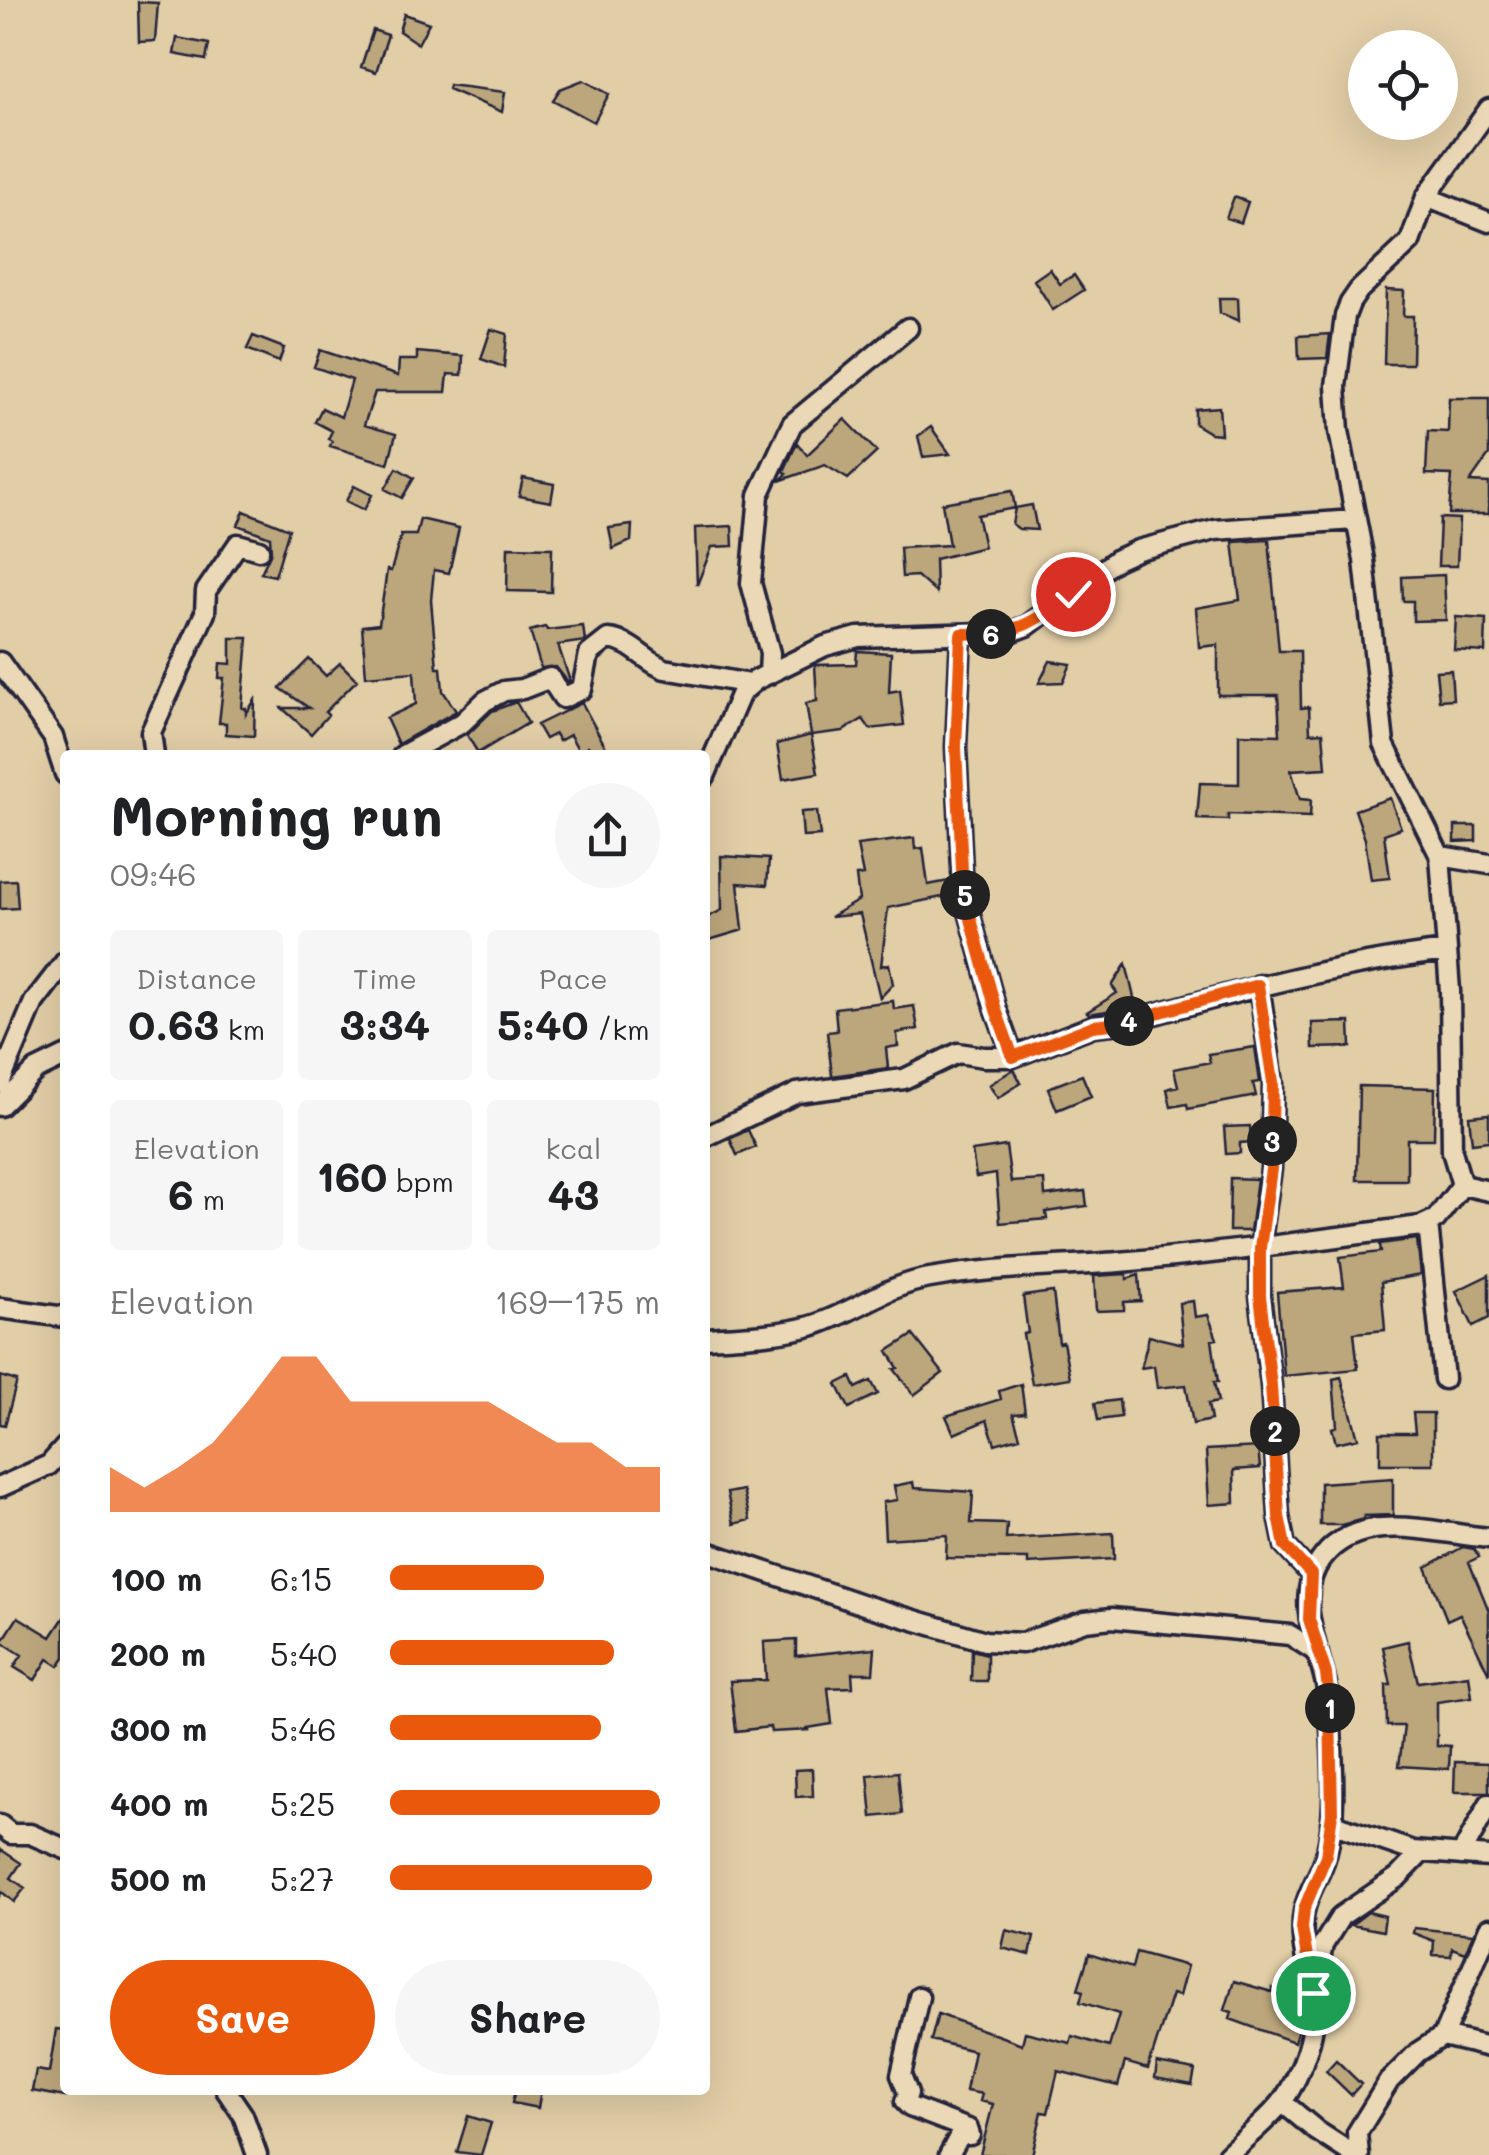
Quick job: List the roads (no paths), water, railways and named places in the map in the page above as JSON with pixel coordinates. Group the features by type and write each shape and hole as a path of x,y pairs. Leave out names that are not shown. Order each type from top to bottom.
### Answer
{"street":[{"path":"710,1337 812,1326 876,1295 924,1278 978,1270 1260,1248 1428,1224 1457,1196 1462,1185 1452,1150 1447,951 1440,856 1386,751 1364,560 1336,404 1345,316 1359,290 1410,242 1426,197 1489,109"},
{"path":"1426,197 1489,222"},
{"path":"769,674 770,653 750,583 759,495 792,424 908,328"},
{"path":"710,766 736,700 750,684 825,646 845,640 1003,633 1028,626 1116,560 1138,550 1215,530 1354,520"},
{"path":"153,750 151,732 205,613 206,592 238,544 260,550"},
{"path":"961,634 956,747 963,890 1013,1057"},
{"path":"413,750 462,723 504,691 550,678 563,698 582,689 589,654 608,640 630,644 642,657 666,670 750,684"},
{"path":"0,662 53,737 60,759"},
{"path":"1440,856 1489,864"},
{"path":"710,1135 796,1093 904,1079 958,1053 1013,1057 1093,1026 1121,1023 1258,985 1394,957 1447,951"},
{"path":"0,1083 34,1002 60,968"},
{"path":"1258,985 1273,1082 1260,1296 1271,1385 1279,1516 1285,1546 1311,1574"},
{"path":"0,1106 36,1070 60,1058"},
{"path":"1462,1185 1489,1191"},
{"path":"1428,1224 1444,1379"},
{"path":"0,1308 60,1316"},
{"path":"0,1487 49,1464 60,1452"},
{"path":"1227,2155 1282,2102 1310,2037 1314,2011 1303,1946 1304,1909 1326,1856 1331,1823 1330,1707 1326,1674 1309,1619 1311,1574 1324,1554 1343,1540 1372,1529 1415,1528 1489,1538"},
{"path":"710,1553 985,1641 1022,1643 1085,1620 1112,1618 1290,1635 1318,1654"},
{"path":"1461,1855 1489,1804"},
{"path":"1331,1823 1383,1843 1422,1852 1489,1857"},
{"path":"0,1824 11,1834 30,1834 60,1847"},
{"path":"1313,1993 1323,1945 1341,1916 1398,1877 1422,1852"},
{"path":"1357,2155 1357,2133 1389,2080 1418,2052 1443,2036 1489,1928"},
{"path":"918,1997 901,2075 908,2093 905,2104 968,2128 970,2135 960,2135 950,2155"},
{"path":"1443,2036 1489,2047"},
{"path":"229,2095 243,2115 257,2155"},
{"path":"1282,2102 1318,2132 1357,2155"}]}
